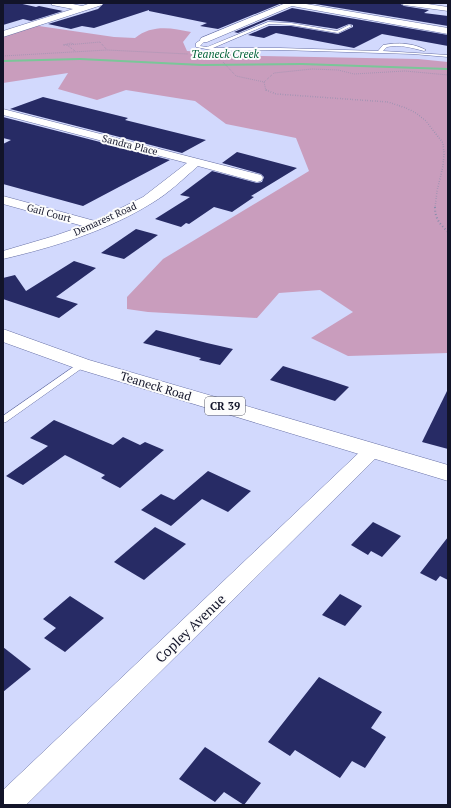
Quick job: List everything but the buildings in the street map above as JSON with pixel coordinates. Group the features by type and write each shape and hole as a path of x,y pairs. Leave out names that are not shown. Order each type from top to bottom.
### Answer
{"main road":[{"name":"Teaneck Road","path":"3,335 82,364 448,473"}],"street":[{"path":"55,3 82,8"},
{"path":"3,34 99,3"},
{"path":"204,40 293,3 448,31"},
{"path":"404,3 448,9"},
{"name":"Sandra Place","path":"3,112 258,178"},
{"name":"Demarest Road","path":"3,255 60,239 121,214 165,188 196,162"},
{"name":"Gail Court","path":"3,200 94,225"},
{"name":"Copley Avenue","path":"7,805 373,450"}],"lane":[{"path":"208,49 268,24 291,24 338,32 350,26"},
{"path":"204,40 198,44 198,47 208,49 280,48 448,56"},
{"path":"380,52 385,46 396,44 415,47 439,55"},
{"path":"3,420 82,364"}],"path":[{"path":"74,44 75,43 72,42 63,45 100,42 107,50"},
{"path":"67,45 73,51 80,52"},
{"path":"3,56 107,50 190,54"},
{"path":"220,60 224,62 236,76 264,82"},
{"path":"264,82 274,73 312,69 338,70 354,74 405,70 448,75"},
{"path":"264,82 266,91 276,94 388,102 403,106 418,114 426,121 442,142 444,156 434,209 436,221 448,232"}],"shaded area":[{"path":"32,25 114,37 135,38 155,29 177,29 191,32 183,42 187,51 262,56 418,59 448,62 448,353 348,356 311,338 353,312 320,290 279,293 257,318 148,312 127,309 127,297 163,259 309,171 296,138 226,124 195,101 126,90 97,100 58,89 68,73 3,83 3,34"}],"waterway":[{"name":"Teaneck Creek","path":"3,61 80,59 202,65 302,64 448,69"}]}
